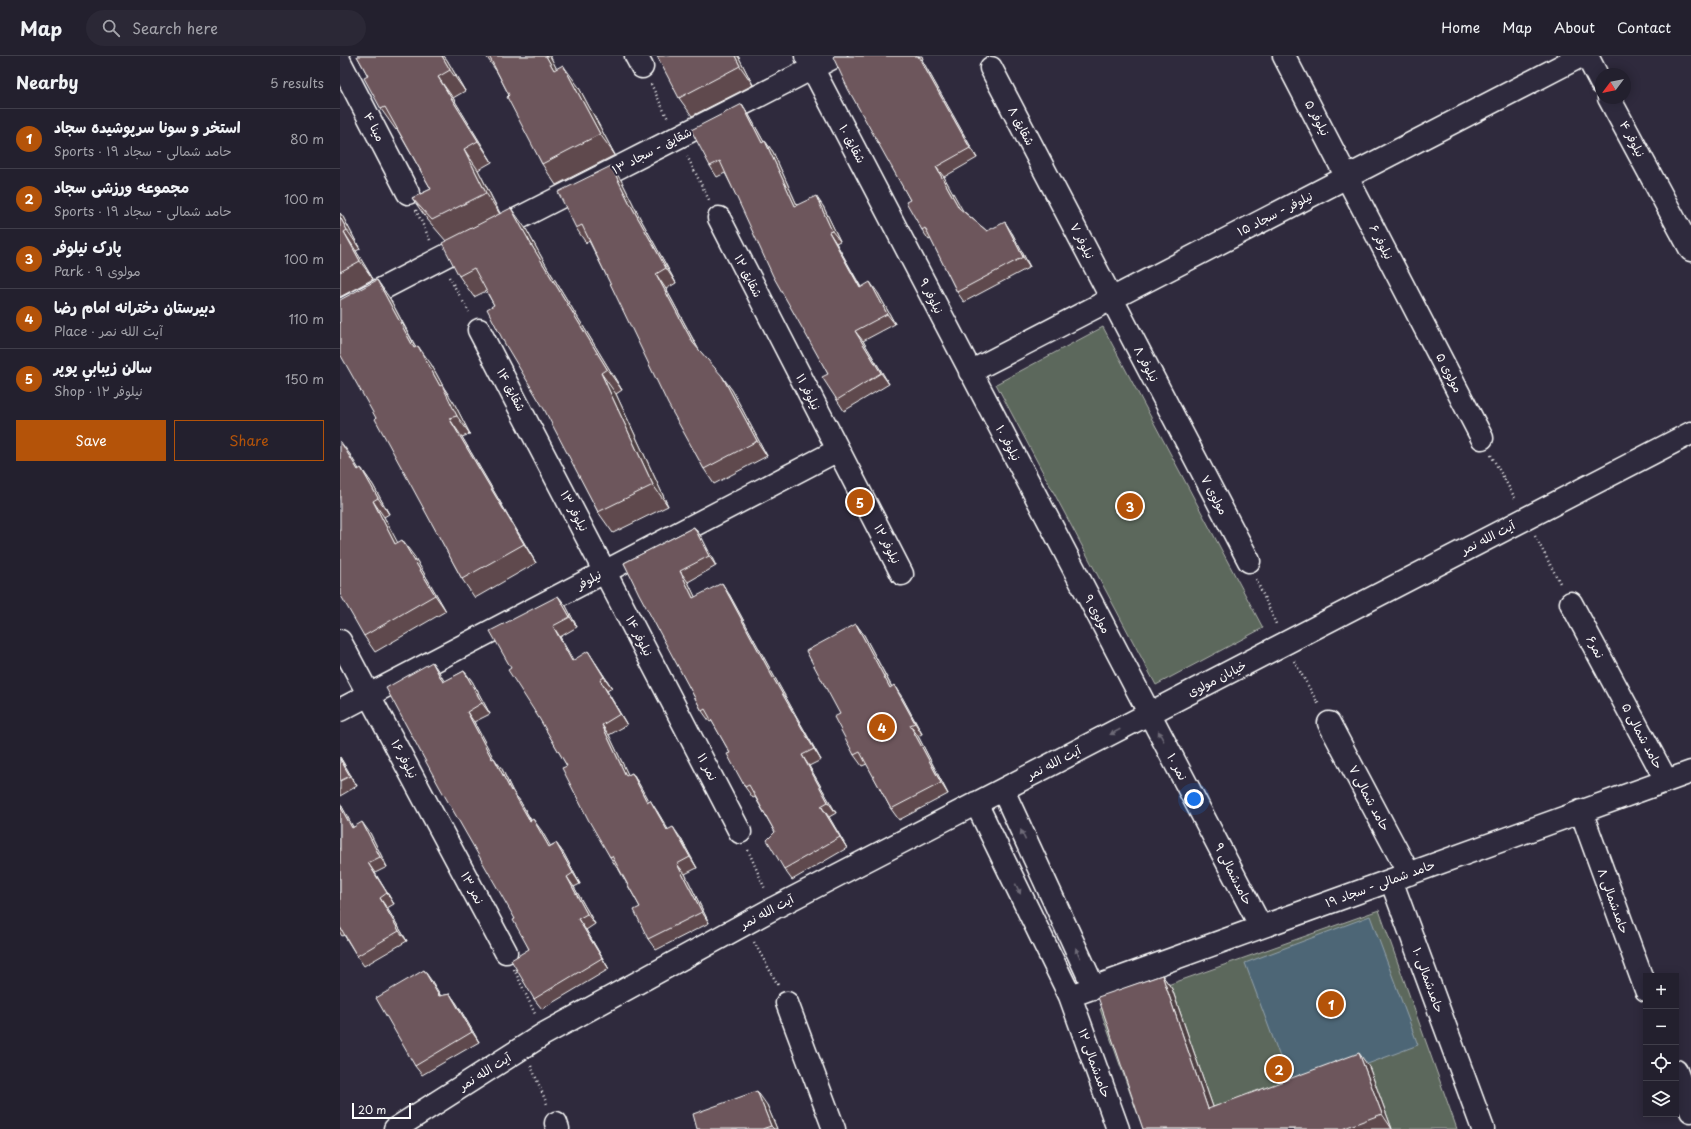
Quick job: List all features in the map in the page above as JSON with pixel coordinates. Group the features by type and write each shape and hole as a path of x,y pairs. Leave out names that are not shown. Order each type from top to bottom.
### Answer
{"street":[{"name":"شقایق - سجاد ۱۳","path":"340,311 809,62 836,56"},
{"name":"نیلوفر - سجاد ۱۵","path":"970,372 1581,56"},
{"path":"1587,56 1595,71"},
{"name":"نیلوفر ۵","path":"1285,58 1347,176"},
{"name":"مینا ۴","path":"340,62 408,193"},
{"name":"شقایق ۱۰","path":"809,62 891,220"},
{"name":"شقایق ۸","path":"991,68 1052,184"},
{"name":"نیلوفر ۴","path":"1612,104 1691,250"},
{"name":"نیلوفر ۶","path":"1347,176 1415,308"},
{"name":"نیلوفر ۷","path":"1052,184 1112,299"},
{"name":"شقایق ۱۲","path":"718,218 778,334"},
{"name":"نیلوفر ۹","path":"891,220 970,372"},
{"name":"نیلوفر ۸","path":"1112,299 1180,430"},
{"name":"مولوی ۵","path":"1415,308 1482,438"},
{"name":"شقایق ۱۴","path":"479,330 542,451"},
{"name":"نیلوفر ۱۱","path":"778,334 838,450"},
{"name":"نیلوفر ۱۰","path":"970,372 1045,514"},
{"name":"مولوی ۷","path":"1180,430 1249,561"},
{"name":"آیت الله نمر","path":"1285,644 1691,433"},
{"name":"نیلوفر","path":"340,710 838,450"},
{"name":"نیلوفر ۱۲","path":"838,450 902,574"},
{"name":"نیلوفر ۱۳","path":"542,451 606,571"},
{"name":"مولوی ۹","path":"1045,514 1149,714"},
{"name":"نیلوفر ۱۴","path":"606,571 673,702"},
{"name":"نمر۶","path":"1571,603 1618,692"},
{"name":"نیلوفر ۱۶","path":"340,641 370,694 438,823"},
{"name":"خیابان مولوی","path":"1149,714 1285,644"},
{"name":"حامد شمالی ۵","path":"1618,692 1666,780"},
{"name":"نمر ۱۱","path":"673,702 740,832"},
{"name":"آیت الله نمر","path":"395,1129 544,1034 774,908 1149,714"},
{"name":"نمر ۱۰","path":"1149,714 1205,821"},
{"name":"حامد شمالی ۷","path":"1329,723 1400,877"},
{"name":"حامد شمالی - سجاد ۱۹","path":"1070,996 1691,772"},
{"path":"1003,790 1094,988"},
{"name":"حامدشمالی ۱۲","path":"976,803 1070,996 1118,1129"},
{"name":"حامدشمالی ۸","path":"1581,811 1643,982"},
{"name":"حامدشمالی ۹","path":"1205,821 1260,927"},
{"name":"نمر ۱۳","path":"438,823 506,952"},
{"name":"حامدشمالی ۱۰","path":"1400,877 1465,1080 1483,1129"},
{"path":"787,1003 834,1129"},
{"path":"1679,1079 1691,1111"}],"path":[{"path":"1249,561 1285,644 1329,723"},
{"path":"740,832 774,908"},
{"path":"745,924 787,1003"},
{"path":"506,952 544,1034"},
{"path":"522,1048 557,1126"}],"green space":[{"path":"1103,327 1263,628 1156,685 996,384"},
{"path":"1379,910 1457,1129 1143,1129 1100,1009"}],"water":[{"path":"1370,916 1418,1045 1293,1092 1245,963"}],"building":[{"path":"357,56 442,56 450,70 438,77 478,141 464,149 486,193 432,220 412,198 431,189 385,107 381,109 364,78 368,76"},
{"path":"489,56 546,56 554,70 563,65 600,134 542,164 507,97 509,95"},
{"path":"657,56 735,56 740,66 679,98"},
{"path":"918,56 970,148 936,167 959,208 987,231 1005,222 1023,257 957,292 925,228 922,230 906,202 910,200 848,89 833,57"},
{"path":"742,104 762,143 765,141 795,206 816,196 832,231 829,232 860,288 870,282 887,314 855,331 881,373 837,400 822,377 828,374 773,276 720,161 710,166 691,130"},
{"path":"611,166 629,202 666,268 656,274 693,343 722,376 757,441 704,469 668,404 582,225 576,228 558,192"},
{"path":"511,208 532,246 607,369 601,373 653,485 598,512 544,409 505,344 487,309 494,305 474,268 459,276 442,243"},
{"path":"340,217 347,230 344,232 360,261 340,272"},
{"path":"377,280 414,348 418,346 440,386 442,385 457,416 449,418 524,544 462,579 340,354 340,300"},
{"path":"340,441 358,470 361,468 378,498 373,501 395,544 402,540 435,595 364,636 340,594"},
{"path":"694,527 709,556 680,571 693,598 722,583 772,676 814,749 802,755 828,802 821,806 840,837 784,869 767,840 775,832 749,785 745,787 727,754 730,753 705,709 702,711 624,563"},
{"path":"558,596 570,617 553,626 572,661 588,651 604,677 600,680 620,714 602,725 626,776 632,773 647,802 650,800 667,830 673,827 690,857 677,864 702,912 648,939 634,910 640,907 612,856 610,857 589,821 562,768 567,766 539,718 508,670 511,668 490,631"},
{"path":"856,624 890,688 894,685 915,723 910,725 941,783 891,809 860,752 854,755 834,717 840,714 806,651"},
{"path":"432,662 443,682 464,671 482,703 467,712 492,759 494,758 511,791 512,790 530,821 533,819 549,847 556,843 573,873 567,877 587,914 578,919 602,958 534,999 511,960 529,949 513,920 515,919 439,786 386,688"},
{"path":"340,759 350,776 340,781"},
{"path":"340,806 352,828 362,822 380,857 368,863 387,893 380,898 399,931 357,956 340,927"},
{"path":"424,970 439,996 450,994 472,1032 415,1066 376,998"},
{"path":"1162,975 1208,1109 1359,1053 1382,1114 1342,1129 1143,1129 1098,997"},
{"path":"757,1091 771,1126 762,1129 697,1129 693,1114"}],"place":[{"name":"سالن زيبابي پوپر","path":"860,502"},
{"name":"پارک نیلوفر","path":"1130,506"},
{"name":"دبیرستان دخترانه امام رضا","path":"882,727"},
{"name":"استخر و سونا سرپوشیده سجاد","path":"1331,1004"},
{"name":"مجموعه ورزشی سجاد","path":"1279,1069"}]}
